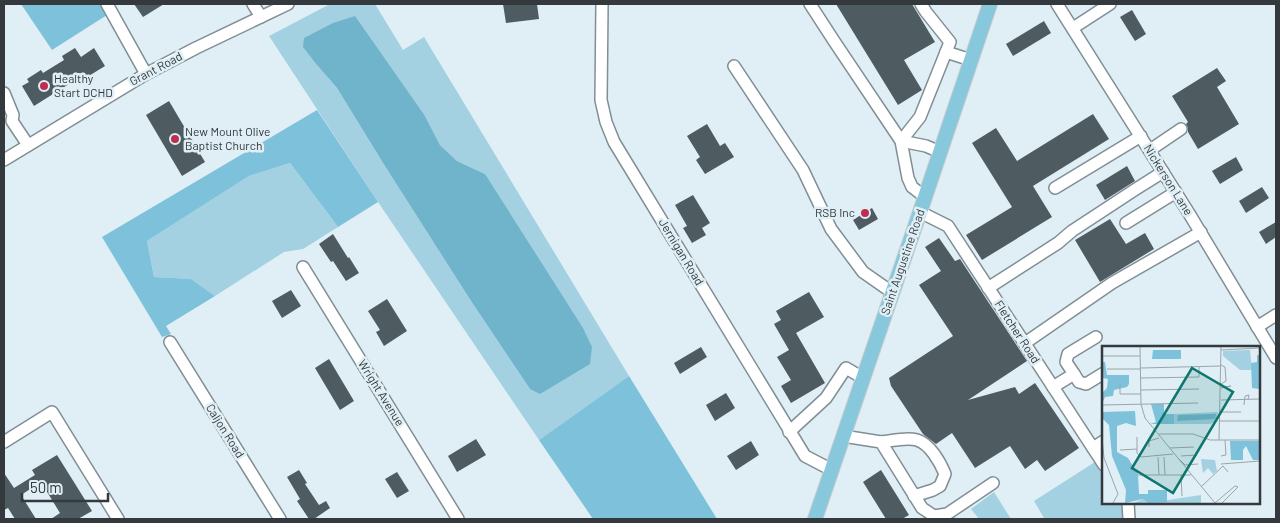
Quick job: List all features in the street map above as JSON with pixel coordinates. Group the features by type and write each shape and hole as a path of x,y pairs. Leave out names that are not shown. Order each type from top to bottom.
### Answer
{"main road":[{"name":"Saint Augustine Road","path":"815,519 990,4"}],"street":[{"path":"107,4 146,74"},
{"path":"253,4 261,16"},
{"name":"Grant Road","path":"4,160 146,74 288,4"},
{"name":"Jernigan Road","path":"602,4 601,100 608,129 614,142 789,432 805,456 832,470"},
{"path":"810,4 902,141 908,178 912,187 925,197"},
{"path":"902,141 920,117 950,42 921,4"},
{"name":"Nickerson Lane","path":"1057,4 1176,192 1276,358"},
{"path":"1072,28 1110,4"},
{"path":"946,52 971,60"},
{"path":"734,66 803,170 831,229 863,272 892,293"},
{"path":"4,93 13,115 8,121 28,145"},
{"path":"1150,150 1181,130"},
{"path":"1055,188 1141,136"},
{"path":"902,141 926,146 940,152"},
{"path":"988,288 1058,243 1072,231 1136,188 1163,172"},
{"path":"1126,223 1176,192"},
{"name":"Fletcher Road","path":"920,212 948,226 1102,462"},
{"path":"1025,343 1112,283 1200,232"},
{"name":"Wright Avenue","path":"303,267 458,519"},
{"path":"1257,327 1276,315"},
{"path":"1096,337 1068,354 1066,362 1079,382 1086,384 1102,373"},
{"name":"Caljon Road","path":"170,342 280,519"},
{"path":"789,432 826,398 846,368 863,378"},
{"path":"1053,387 1074,374"},
{"path":"4,442 52,412 118,519"},
{"path":"844,436 881,442 907,439 919,440 931,450 940,462 945,474 940,486 914,496"},
{"path":"881,442 922,508 932,518 947,514 993,483"},
{"path":"1092,448 1102,442"},
{"path":"1128,503 1129,519"}],"shaded area":[{"path":"21,4 100,4 107,15 52,50"},
{"path":"330,4 375,4 403,50 424,37 629,376 539,440 378,202 269,36","holes":["317,65 425,116 440,145 457,161 485,174 530,389 471,301 337,88"]},
{"path":"355,16 425,116 440,145 457,161 485,174 583,328 592,347 590,364 540,394 530,389 471,301 337,88 303,47 304,38 333,23"},
{"path":"317,110 378,202 338,227 290,163 249,176 147,241 154,277 191,279 215,296 166,326 171,334 162,337 102,237"},
{"path":"290,163 338,227 303,249 284,252 215,296 191,279 154,277 147,241 249,176"},
{"path":"629,376 717,519 593,519 539,440"},
{"path":"1095,462 1102,473 1102,503 1120,503 1122,519 1042,519 1044,518 1034,501"},
{"path":"994,492 1011,519 979,519 971,509"}],"building":[{"path":"134,4 164,4 143,17"},
{"path":"503,4 537,4 539,19 506,23"},
{"path":"836,4 912,4 935,42 904,60 922,90 898,105"},
{"path":"1132,10 1146,34 1135,41 1120,17"},
{"path":"1044,21 1051,33 1013,56 1006,44"},
{"path":"75,48 81,57 94,48 105,66 79,82 77,79 34,106 22,86 29,82 27,79 41,70 43,73 64,60 62,56"},
{"path":"1217,68 1226,81 1217,87 1239,124 1198,149 1188,132 1186,124 1188,122 1172,96"},
{"name":"New Mount Olive Baptist Church","path":"169,101 205,162 182,176 146,115"},
{"path":"1093,114 1109,139 1033,186 1052,217 982,260 966,235 1012,207 972,143 996,128 1017,161"},
{"path":"707,124 720,146 725,143 734,157 705,174 696,160 700,157 687,136"},
{"path":"1236,157 1243,170 1220,184 1212,171"},
{"path":"1127,166 1135,181 1105,200 1096,185"},
{"path":"1262,187 1269,198 1246,213 1239,201"},
{"path":"693,195 710,223 702,228 706,235 692,243 683,228 687,226 675,205"},
{"path":"872,208 878,219 859,230 853,220"},
{"path":"1110,219 1126,244 1145,233 1154,249 1100,282 1075,240"},
{"path":"1276,222 1276,237 1266,244 1259,232"},
{"path":"333,234 359,273 346,281 319,244"},
{"path":"939,238 955,261 960,259 1027,361 968,400 1015,387 1019,394 1035,383 1079,448 1045,471 1037,460 1025,469 1010,446 975,468 952,433 936,444 923,434 891,386 889,378 953,336 919,285 941,271 925,247"},
{"path":"291,290 301,306 282,318 272,301"},
{"path":"809,292 824,317 796,333 825,383 791,403 781,386 791,380 777,357 789,350 774,324 781,320 776,311"},
{"path":"387,299 407,331 384,346 376,332 380,330 368,311"},
{"path":"701,347 707,357 680,374 674,363"},
{"path":"329,359 354,401 340,410 315,368"},
{"path":"726,393 735,408 715,421 706,405"},
{"path":"476,439 486,455 457,472 448,456"},
{"path":"751,441 759,455 736,470 727,456"},
{"path":"57,455 92,511 78,519 51,519 60,513 41,482 21,495 36,519 15,519 8,508 4,510 4,473 14,488 35,475 32,470"},
{"path":"299,470 307,483 305,484 319,505 326,501 330,508 314,519 309,519 297,501 300,499 287,477"},
{"path":"881,470 909,515 902,519 886,519 863,482"},
{"path":"397,472 409,491 397,498 385,479"}],"place":[{"name":"Healthy Start DCHD","path":"44,86"},
{"name":"New Mount Olive Baptist Church","path":"175,139"},
{"name":"RSB Inc","path":"865,213"}]}
